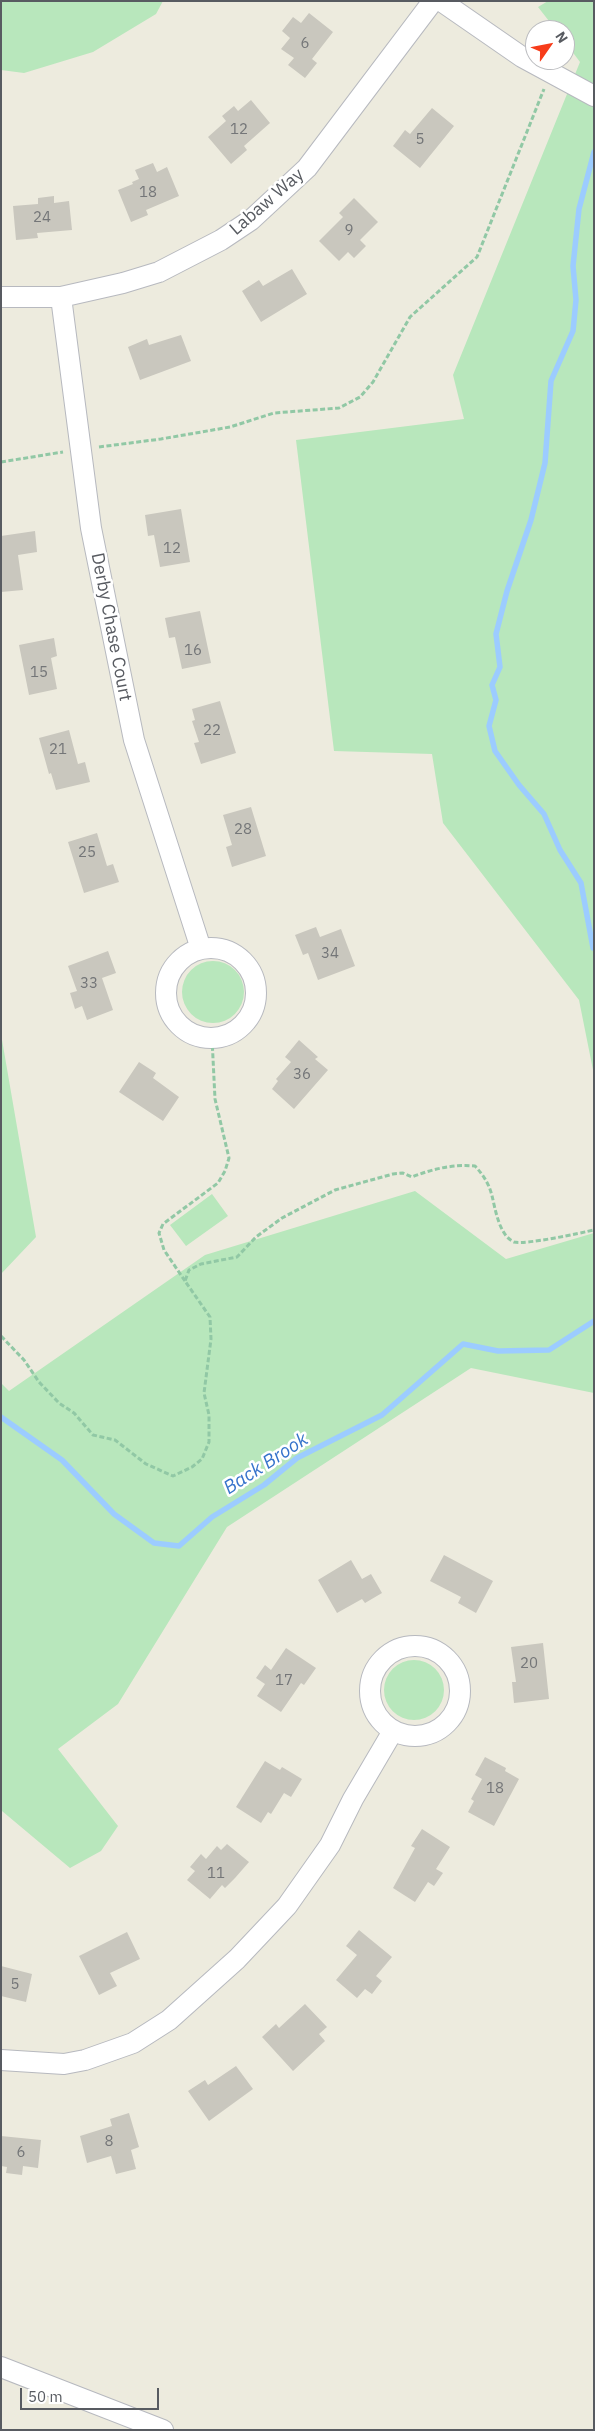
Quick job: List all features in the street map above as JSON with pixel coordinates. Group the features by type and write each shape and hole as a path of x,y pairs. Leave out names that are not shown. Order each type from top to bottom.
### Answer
{"street":[{"name":"Labaw Way","path":"1,297 61,297 116,285 159,272 199,253 251,220 307,168 433,1"},
{"path":"441,1 522,57 594,96"},
{"name":"Derby Chase Court","path":"61,297 90,528 134,740 201,948"},
{"path":"201,948 216,948 231,952 247,968 256,988 254,1004 248,1018 238,1029 224,1036 212,1038 196,1035 183,1028 173,1017 167,1004 166,990 169,976 182,958 201,948"},
{"path":"416,1646 430,1649 443,1656 453,1668 459,1681 460,1696 456,1710 447,1723 435,1732 421,1736 406,1736 393,1731 381,1722 373,1709 370,1694 371,1679 377,1666 388,1655 401,1648 416,1646"},
{"path":"1,2060 64,2064 85,2060 133,2043 169,2020 237,1959 287,1906 330,1845 353,1799 393,1731"},
{"path":"1,2367 163,2430"}],"path":[{"path":"92,447 161,439 230,427 274,413 339,408 360,397 373,382 410,317 477,258 545,86"},
{"path":"1,462 68,450"},
{"path":"1,1336 24,1360 47,1391 74,1413 93,1434 114,1440 146,1464 173,1476 192,1467 202,1459 209,1442 209,1415 204,1393 211,1339 210,1317 164,1250 159,1233 163,1224 218,1183 229,1158 215,1098 212,1038"},
{"path":"185,1282 189,1270 201,1264 237,1257 256,1237 282,1218 335,1190 393,1174 403,1173 412,1178 435,1168 475,1166 491,1188 500,1225 507,1238 516,1242 594,1230"}],"green space":[{"path":"1,1 163,1 156,14 93,52 24,73 1,70"},
{"path":"548,1 594,1 594,1075 579,1000 443,823 432,754 334,751 296,440 464,419 453,375 580,62 575,55 575,20 548,20 538,7"},
{"path":"207,961 219,961 235,970 242,980 244,992 242,1004 235,1014 219,1023 207,1023 196,1018 187,1009 182,998 182,986 187,975 196,966"},
{"path":"1,1034 36,1237 1,1274"},
{"path":"415,1191 506,1259 594,1233 594,1393 471,1368 227,1527 118,1704 58,1749 118,1826 101,1851 70,1868 2,1811 1,1813 1,1383 9,1391 205,1255"},
{"path":"212,1194 228,1216 186,1246 170,1225"},
{"path":"408,1660 420,1660 431,1665 439,1673 444,1684 442,1702 431,1715 420,1720 408,1720 397,1715 389,1707 384,1696 384,1684 389,1673 397,1665"}],"building":[{"path":"309,13 333,32 312,59 317,63 305,78 288,65 294,58 281,49 290,38 282,31 293,17 301,23"},
{"path":"251,100 270,123 244,146 247,150 231,164 208,137 226,121 222,116 234,106 238,111"},
{"path":"432,108 454,126 420,168 393,146 405,130 410,134"},
{"path":"153,163 157,172 167,167 179,196 146,210 148,215 131,222 118,190 133,184 132,182 139,179 135,170"},
{"path":"54,196 54,203 69,201 72,230 37,233 38,238 16,240 13,206 38,204 38,198"},
{"path":"354,198 378,222 360,240 366,246 354,258 348,252 339,261 319,241 343,217 339,213"},
{"path":"292,269 307,294 261,322 242,291 259,280 263,286"},
{"path":"181,335 191,361 140,380 128,347 147,339 149,345"},
{"path":"181,509 190,562 160,567 154,535 148,536 145,515"},
{"path":"35,531 37,552 18,555 23,590 1,592 1,536"},
{"path":"200,611 211,663 182,669 175,637 169,638 165,618"},
{"path":"54,638 57,656 51,658 57,689 29,695 19,645"},
{"path":"220,701 236,753 201,764 194,743 199,742 192,721 195,720 192,709"},
{"path":"69,730 78,764 85,762 90,782 56,790 51,773 49,774 39,738"},
{"path":"251,807 266,856 232,867 226,847 232,845 223,815"},
{"path":"97,833 107,866 113,864 119,882 84,893 68,842"},
{"path":"316,927 320,937 341,929 355,966 318,980 308,953 303,955 295,935"},
{"path":"108,951 116,973 102,978 113,1010 87,1020 82,1006 75,1009 70,993 77,991 68,966"},
{"path":"299,1040 318,1057 315,1059 328,1070 294,1109 272,1089 278,1081 276,1079 291,1062 285,1057"},
{"path":"139,1062 156,1073 153,1078 179,1097 163,1121 119,1092"},
{"path":"444,1555 493,1581 476,1613 458,1603 461,1597 430,1581"},
{"path":"351,1560 362,1579 371,1574 382,1593 365,1603 362,1599 337,1613 318,1580"},
{"path":"543,1643 549,1699 514,1703 512,1682 516,1682 511,1647"},
{"path":"286,1648 316,1668 304,1685 301,1683 281,1712 257,1696 265,1684 256,1678 265,1665 271,1670"},
{"path":"485,1757 506,1768 505,1771 519,1779 494,1826 468,1812 474,1801 471,1799 482,1779 475,1775"},
{"path":"265,1761 280,1770 282,1767 302,1779 291,1797 284,1793 271,1814 268,1812 261,1823 236,1807"},
{"path":"422,1829 450,1847 436,1869 443,1873 434,1886 428,1882 415,1902 393,1888 415,1848 411,1846"},
{"path":"227,1844 249,1862 225,1888 222,1885 210,1899 187,1880 195,1871 190,1867 201,1854 206,1859 217,1846 221,1850"},
{"path":"359,1930 392,1957 376,1976 382,1981 372,1994 365,1989 357,1998 336,1980 357,1955 346,1946"},
{"path":"127,1932 140,1959 110,1973 117,1986 99,1995 79,1956"},
{"path":"1,1966 32,1974 26,2002 1,1996"},
{"path":"305,2004 327,2027 319,2034 325,2041 293,2071 262,2037 276,2024 279,2028"},
{"path":"236,2066 253,2089 209,2121 188,2091 205,2080 208,2085"},
{"path":"129,2113 139,2147 131,2150 136,2169 116,2174 111,2156 87,2163 80,2136 112,2126 110,2119"},
{"path":"1,2136 41,2140 38,2168 23,2166 22,2175 6,2173 7,2167 1,2166"}],"waterway":[{"path":"593,948 581,883 560,850 544,814 519,785 495,751 489,726 496,700 492,685 500,667 496,634 507,591 531,520 545,463 551,381 573,331 576,300 573,266 579,209 594,152"},
{"name":"Back Brook","path":"1,1417 62,1460 114,1514 154,1543 179,1546 212,1517 264,1485 297,1458 382,1415 463,1344 498,1351 549,1350 594,1321"}]}
